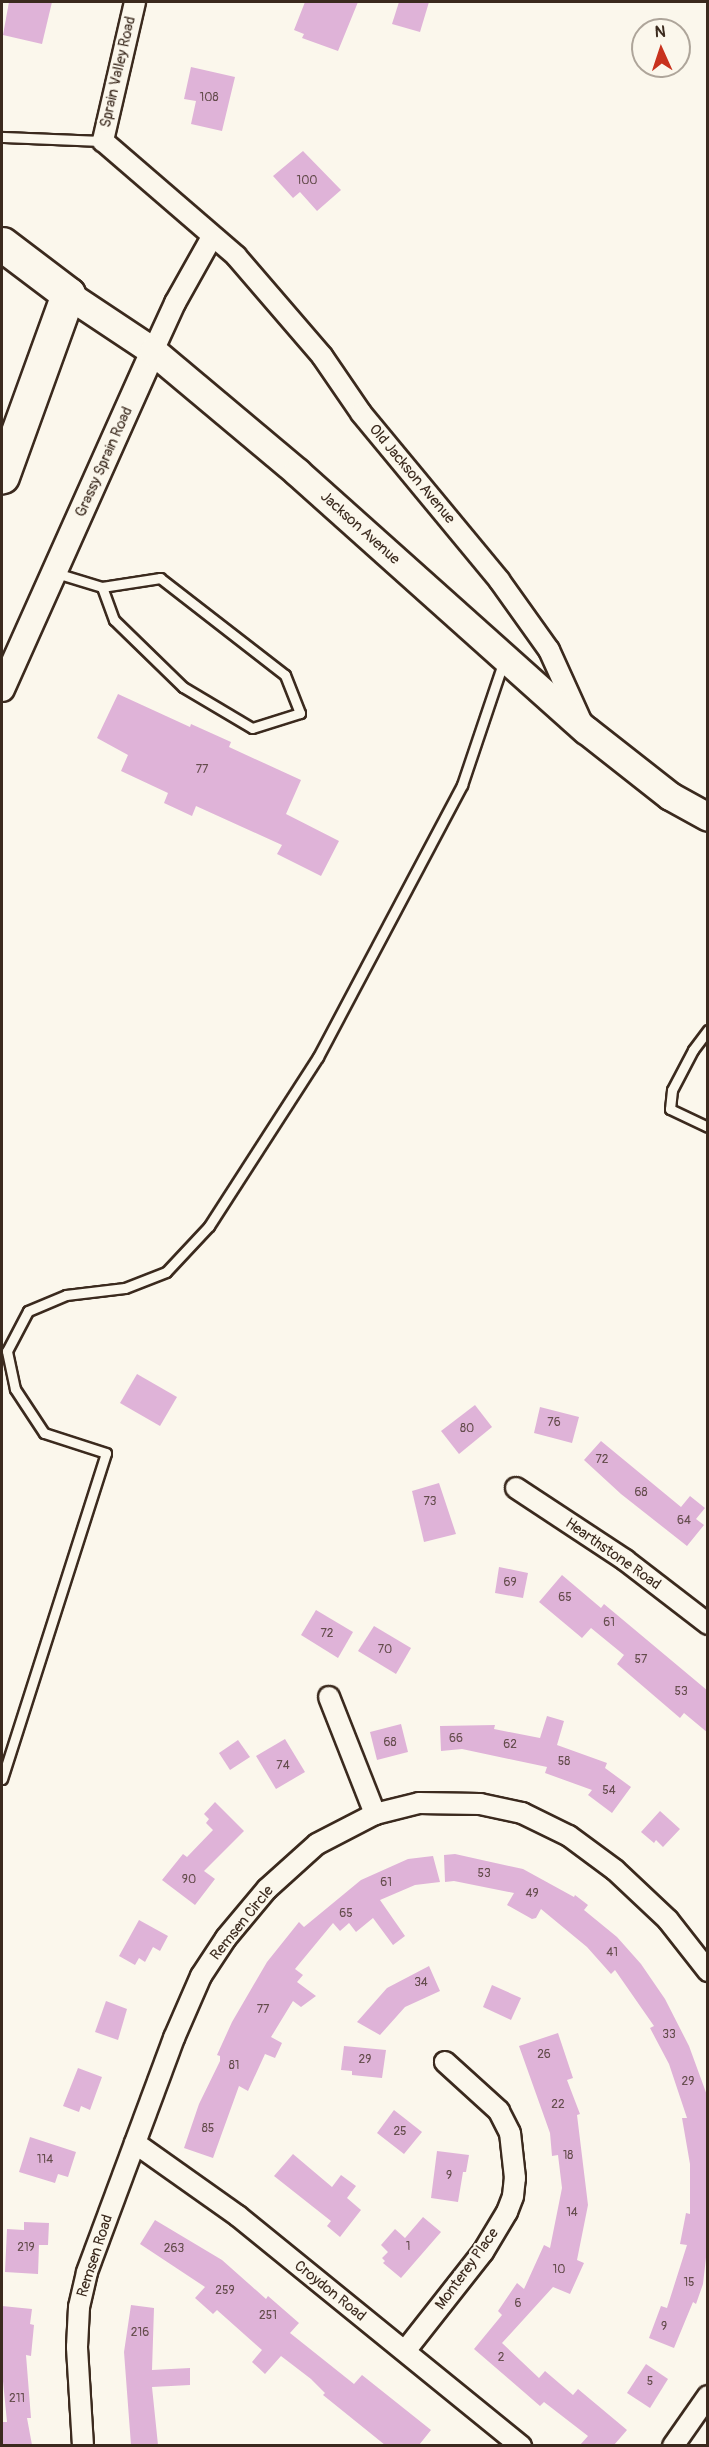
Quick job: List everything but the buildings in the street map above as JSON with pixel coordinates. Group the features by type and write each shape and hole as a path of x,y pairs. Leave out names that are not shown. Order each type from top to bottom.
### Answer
{"highway":[{"path":"2,244 68,294 2,476"}],"main road":[{"name":"Jackson Avenue","path":"2,254 68,294 153,351 297,472 504,660 586,730 670,796 708,817"}],"street":[{"name":"Sprain Valley Road","path":"135,2 103,141 212,237"},
{"name":"Grassy Sprain Road","path":"2,689 175,303 212,237"},
{"name":"Old Jackson Avenue","path":"212,237 236,256 321,356 361,413 499,580 549,650 586,730"},
{"name":"Hearthstone Road","path":"516,1488 625,1560 708,1624"},
{"path":"329,1697 375,1814"},
{"name":"Remsen Circle","path":"135,2143 201,1976 225,1938 267,1889 317,1844 375,1814 419,1803 480,1804 522,1814 569,1836 615,1870 668,1920 708,1971"},
{"name":"Monterey Place","path":"405,2351 483,2252 507,2212 513,2196 515,2178 510,2133 499,2111 446,2062"},
{"name":"Croydon Road","path":"135,2143 238,2216 521,2445"},
{"name":"Remsen Road","path":"83,2445 77,2347 79,2307 87,2272 135,2143"},
{"path":"673,2445 708,2396"}],"lane":[{"path":"2,137 103,141"},
{"path":"54,572 102,587 160,578 285,675 300,713 252,728 183,687 114,620 102,587"},
{"path":"2,1779 106,1453 44,1433 15,1389 7,1351 28,1311 66,1295 125,1288 166,1272 209,1226 318,1057 462,784 504,660"},
{"path":"708,1030 693,1050 672,1090 670,1109 708,1127"}]}
